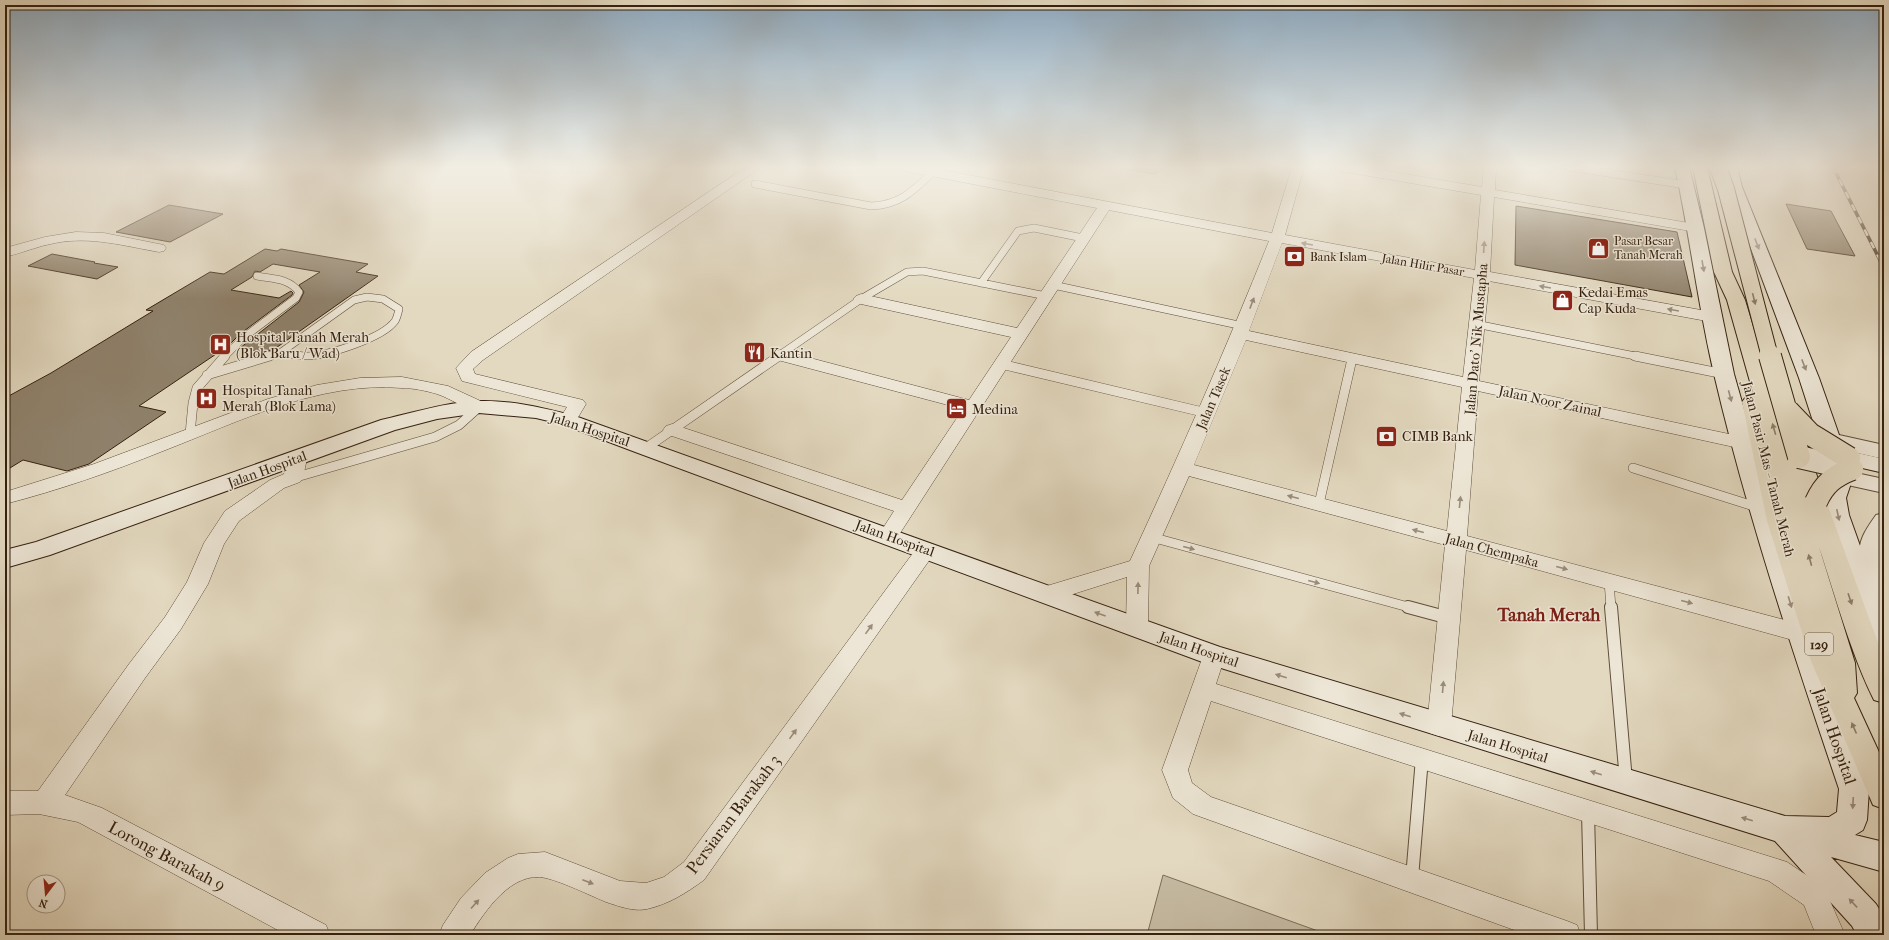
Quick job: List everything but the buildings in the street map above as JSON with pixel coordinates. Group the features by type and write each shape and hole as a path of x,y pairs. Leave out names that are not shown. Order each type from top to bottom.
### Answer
{"main road":[{"path":"1692,211 1724,374 1761,508 1800,633"},
{"path":"1711,211 1724,272 1736,300 1776,437 1779,442 1795,451 1848,468 1884,476"},
{"path":"1732,211 1762,330 1783,400 1795,451 1816,502 1868,655 1884,692"},
{"path":"1744,211 1830,440 1848,468"},
{"name":"Jalan Pasir Mas - Tanah Merah","path":"1724,272 1779,521 1824,661 1884,796"},
{"path":"1783,400 1792,416 1848,468 1884,486"},
{"name":"Jalan Hospital","path":"5,559 296,468 338,442 388,426 437,413 479,407 536,412 568,420 646,448 1214,656 1785,830 1834,831 1852,820 1854,789 1800,633"},
{"path":"1830,440 1884,452"},
{"path":"1795,451 1782,454 1782,457 1816,580 1842,663 1844,706"},
{"path":"1816,502 1820,493 1831,478 1848,468 1884,466"},
{"path":"1848,468 1835,498 1837,515 1884,649"},
{"path":"1884,521 1874,537 1872,562 1876,593 1884,613"},
{"path":"1785,830 1884,857"},
{"path":"1785,830 1864,915 1876,935"}],"street":[{"path":"568,420 577,404 468,377 464,368 497,343 691,211"},
{"path":"888,536 1102,211"},
{"name":"Jalan Hilir Pasar","path":"1131,211 1712,318"},
{"name":"Jalan Tasek","path":"1137,627 1138,566 1183,468 1241,330 1277,238 1285,211"},
{"name":"Jalan Dato' Nik Mustapha","path":"1440,726 1456,541 1472,384 1476,324 1482,276 1487,211"},
{"path":"1597,211 1696,228"},
{"path":"5,252 42,241 87,236 159,248"},
{"path":"861,299 1021,334"},
{"name":"Jalan Noor Zainal","path":"1241,330 1352,359 1743,443"},
{"path":"780,355 973,406"},
{"path":"5,498 118,462 190,434 304,393 333,386 362,382 390,382 423,386 462,396 479,407"},
{"path":"672,430 906,508"},
{"path":"45,803 137,671 173,623 197,584 214,543 232,516 277,484 296,468"},
{"name":"Jalan Chempaka","path":"1183,468 1800,633"},
{"name":"Persiaran Barakah 3","path":"453,935 471,908 495,882 518,867 545,865 620,894 646,896 672,887 694,871 926,550"},
{"path":"1048,594 1138,566"},
{"path":"1214,656 1175,770 1182,790 1202,806 1567,935"},
{"path":"1203,689 1778,871 1814,896 1831,935"},
{"name":"Lorong Barakah 9","path":"8,803 45,803 75,808 93,816 316,935"}],"lane":[{"path":"981,283 1018,231 1034,228 1084,238"},
{"path":"646,448 861,299 907,272 923,271 981,283 1049,291 1241,330"},
{"path":"190,434 193,403 197,388 207,375 243,338 296,298 299,292 296,287 288,281 257,276"},
{"path":"207,375 280,353 354,300 366,297 380,297 391,301 399,309 396,320 387,329 345,348 324,354 307,356 280,353"},
{"path":"1476,324 1724,374"},
{"path":"1319,504 1352,359"},
{"path":"1001,364 1207,412"},
{"path":"1633,468 1761,508"},
{"path":"1151,537 1449,618"},
{"path":"1609,581 1626,782"},
{"path":"1412,880 1422,758"},
{"path":"1588,810 1591,935"}],"shaded area":[{"path":"1163,875 1329,935 1147,935"}],"railway":[{"path":"1855,211 1884,268"}],"place":[{"name":"Pasar Besar Tanah Merah","path":"1598,248"},
{"name":"Bank Islam","path":"1294,257"},
{"name":"Kedai Emas Cap Kuda","path":"1563,300"},
{"name":"Hospital Tanah Merah (Blok Baru / Wad)","path":"220,345"},
{"name":"Kantin","path":"754,353"},
{"name":"Hospital Tanah Merah (Blok Lama)","path":"207,398"},
{"name":"Medina","path":"957,409"},
{"name":"CIMB Bank","path":"1387,436"}],"district":[{"name":"Tanah Merah","path":"1549,615"}]}
